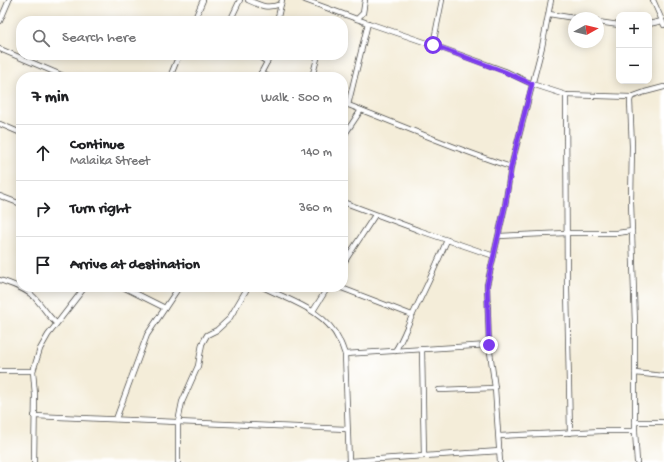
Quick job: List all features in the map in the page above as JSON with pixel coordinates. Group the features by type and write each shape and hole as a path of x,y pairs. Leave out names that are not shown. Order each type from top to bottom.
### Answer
{"street":[{"path":"0,20 9,0"},
{"path":"196,16 203,0"},
{"path":"232,16 240,0"},
{"path":"248,0 271,8 277,16"},
{"path":"305,0 433,45 505,72 532,84 566,95 631,97 664,87"},
{"path":"357,19 362,13 365,0"},
{"path":"433,45 442,0"},
{"path":"500,462 495,388 489,345 487,285 499,236 511,167 549,14 551,0"},
{"path":"652,24 663,23 653,0"},
{"path":"271,8 281,2"},
{"path":"278,16 281,2"},
{"path":"348,93 367,23 362,13"},
{"path":"549,14 568,17"},
{"path":"604,23 616,25"},
{"path":"0,49 16,56"},
{"path":"26,60 54,72"},
{"path":"172,72 177,60"},
{"path":"262,72 267,62 264,60"},
{"path":"313,72 317,60"},
{"path":"566,95 567,288 570,432"},
{"path":"631,97 630,110 632,146 632,231 637,462"},
{"path":"348,105 473,155 511,167"},
{"path":"348,130 361,110"},
{"path":"0,124 16,132"},
{"path":"0,196 16,202"},
{"path":"348,204 494,256"},
{"path":"348,257 376,215"},
{"path":"499,236 567,233 617,233 632,231"},
{"path":"395,351 425,291 447,240"},
{"path":"0,280 16,287"},
{"path":"348,290 412,315"},
{"path":"27,292 32,295 47,315 56,323"},
{"path":"34,462 33,371 40,349 56,323 81,292"},
{"path":"133,292 165,308"},
{"path":"116,419 147,335 176,292"},
{"path":"178,462 178,422 182,402 198,366 205,338 207,335 221,327 229,318 245,292"},
{"path":"273,292 313,311 333,330 339,340 345,354 349,462 500,451"},
{"path":"313,311 325,292"},
{"path":"345,354 489,345"},
{"path":"422,350 424,456"},
{"path":"0,371 33,371"},
{"path":"635,373 664,376"},
{"path":"439,390 495,388"},
{"path":"34,416 347,429"},
{"path":"636,422 664,422"},
{"path":"499,436 636,430"}],"route":[{"path":"433,45 505,72 532,84 511,167 505,206 487,285 489,345"}]}
